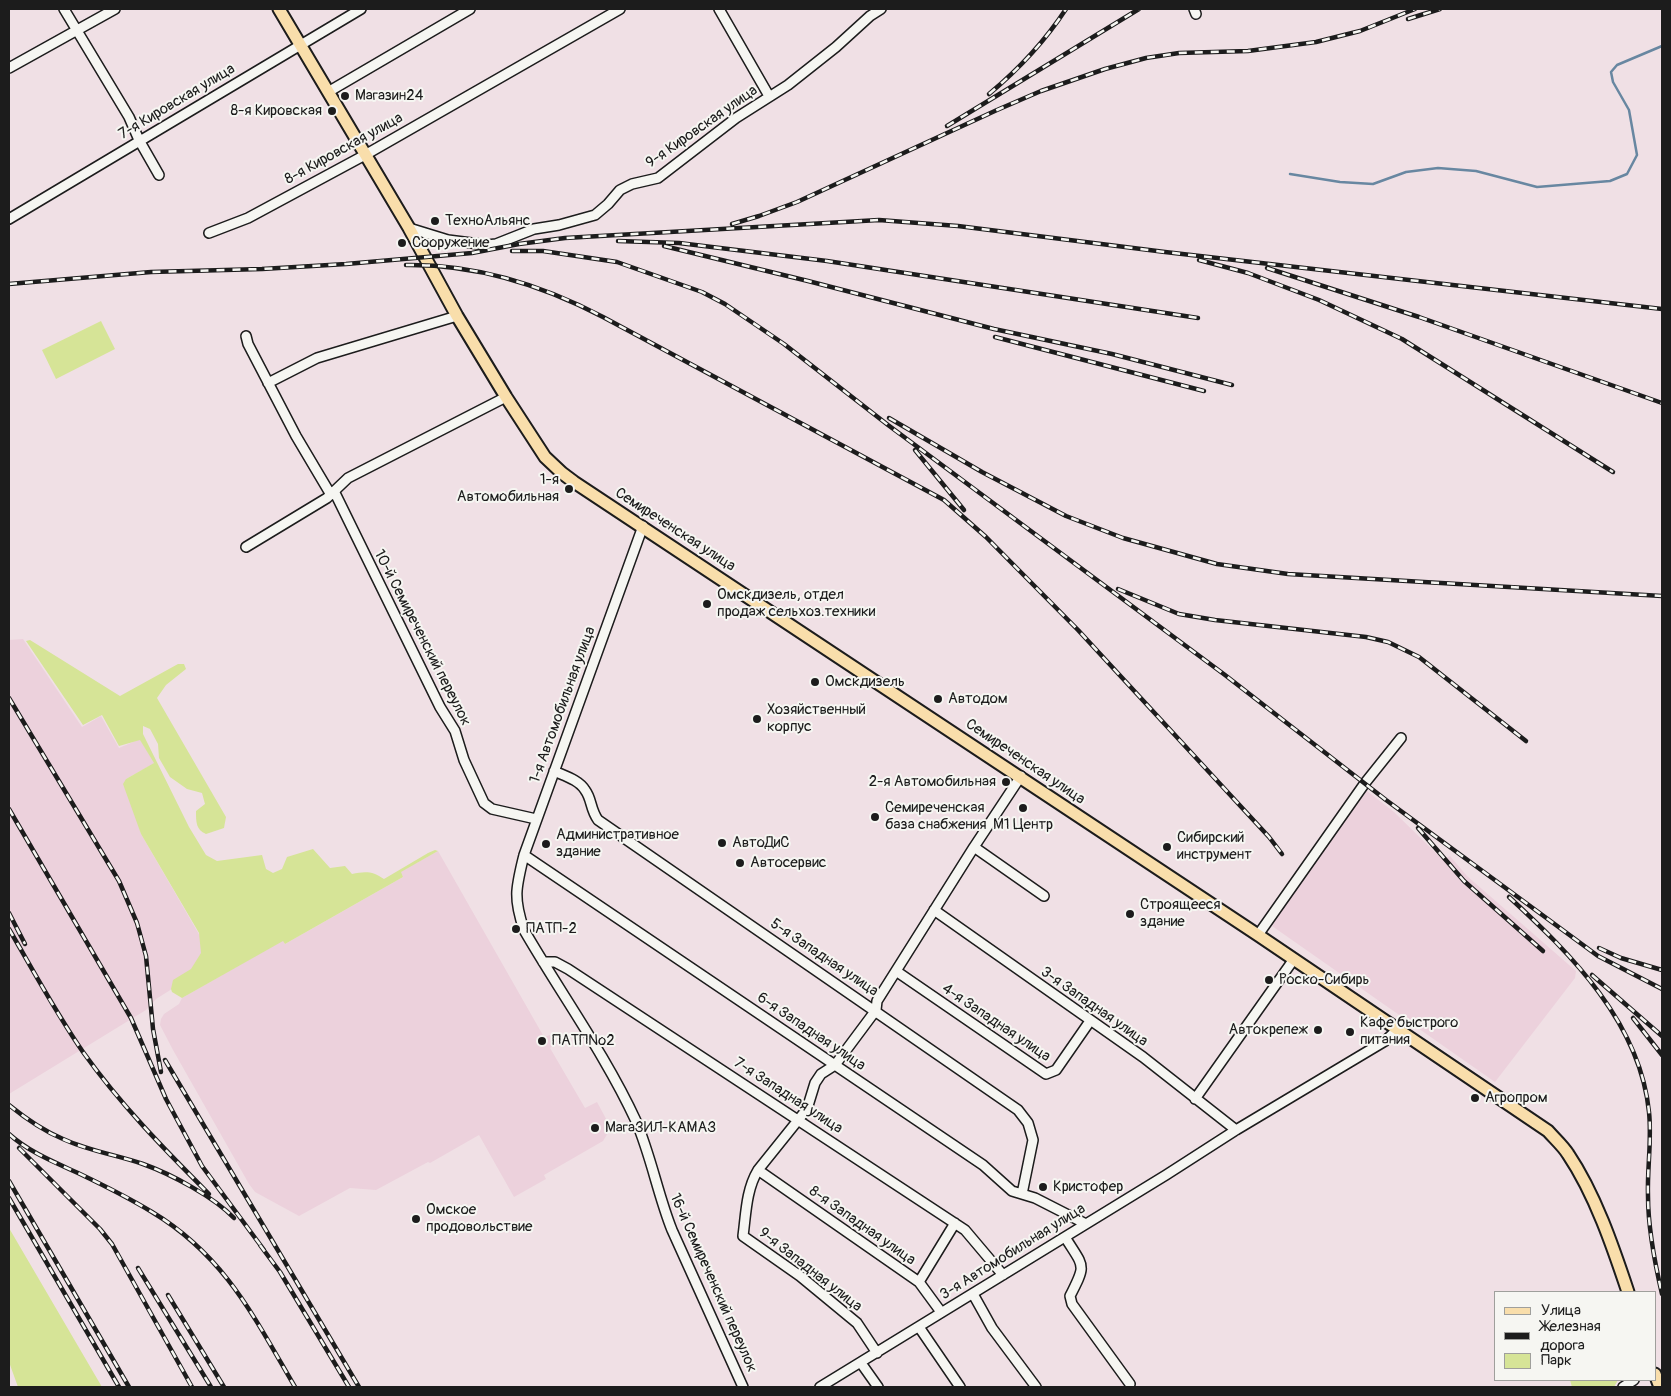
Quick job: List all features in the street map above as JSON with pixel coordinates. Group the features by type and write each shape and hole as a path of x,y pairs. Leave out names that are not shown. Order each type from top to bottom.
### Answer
{"main road":[{"name":"Семиреченская улица","path":"278,9 408,228 457,316 536,445 554,466 574,482 1020,776 1548,1131 1567,1152 1591,1196 1628,1291"}],"street":[{"path":"64,9 129,117 139,140 159,174"},
{"path":"9,68 114,9"},
{"name":"7-я Кировская улица","path":"9,219 360,9"},
{"path":"328,92 470,9"},
{"name":"8-я Кировская улица","path":"209,233 248,218 365,155 620,9"},
{"path":"719,9 769,96"},
{"name":"9-я Кировская улица","path":"408,228 448,240 487,245 496,244 534,229 559,225 595,215 620,190 632,184 658,178 736,118 788,85 836,47 870,16 881,9"},
{"path":"268,383 317,358 457,316"},
{"name":"10-й Семиреченский переулок","path":"246,336 248,344 296,436 333,493 436,699 455,731 464,760 477,791 484,802 492,809 536,819"},
{"path":"246,547 333,493 342,483 356,474 506,397"},
{"name":"1-я Автомобильная улица","path":"516,895 524,855 536,819 643,526"},
{"path":"1258,935 1365,783 1401,738"},
{"name":"5-я Западная улица","path":"554,771 575,781 586,790 592,812 598,820 876,1010 1018,1110 1028,1123 1033,1140 1022,1194"},
{"path":"758,1170 800,1120 807,1109 821,1074 835,1065 876,1010 877,1001 1020,776"},
{"path":"974,847 1044,896"},
{"name":"6-я Западная улица","path":"524,855 983,1165 1012,1191 1035,1198 1086,1224"},
{"name":"16-й Семиреченский переулок","path":"516,895 517,910 524,930 618,1085 633,1116 662,1206 744,1387"},
{"name":"3-я Западная улица","path":"934,910 1143,1058 1236,1130"},
{"path":"1195,1099 1294,959"},
{"name":"7-я Западная улица","path":"542,962 555,962 568,969 965,1230 1004,1275"},
{"name":"4-я Западная улица","path":"896,971 1046,1074 1056,1070 1090,1021"},
{"name":"3-я Автомобильная улица","path":"820,1387 1236,1130 1385,1041 1398,1030"},
{"name":"9-я Западная улица","path":"758,1170 752,1179 748,1193 743,1236 800,1276 857,1322 876,1353"},
{"name":"8-я Западная улица","path":"758,1170 919,1282 941,1312"},
{"path":"919,1282 954,1223"},
{"path":"1065,1237 1082,1264 1082,1273 1070,1296 1072,1304 1130,1384"},
{"path":"973,1294 992,1328 1036,1387"},
{"path":"919,1327 960,1387"},
{"path":"861,1362 878,1387"}],"shaded area":[{"path":"23,639 82,727 101,716 119,748 140,739 155,763 126,779 141,834 215,962 156,999 146,1010 9,1094 9,640"},
{"path":"1367,791 1394,812 1443,860 1450,856 1467,876 1576,971 1575,978 1495,1082 1272,926 1305,874"},
{"path":"438,851 544,1037 550,1035 555,1044 550,1048 585,1108 597,1102 611,1128 603,1141 544,1175 546,1179 514,1197 479,1135 430,1163 428,1162 376,1190 350,1188 299,1216 255,1192 249,1184 173,1050 160,1025 161,1019 164,1014 179,1004 182,998 283,940 285,944 403,877 400,872"}],"green space":[{"path":"101,321 115,349 56,379 42,350"},
{"path":"30,640 120,696 178,664 184,664 186,669 166,685 157,698 226,817 224,828 206,834 198,828 196,811 205,804 202,793 187,789 170,777 159,758 158,744 150,729 143,726 143,734 189,827 206,855 217,861 262,855 266,869 273,873 282,869 287,857 313,849 330,868 345,866 352,874 369,872 384,879 428,853 435,850 438,851 401,872 403,877 285,944 283,941 182,998 172,992 173,980 191,969 201,953 199,933 141,834 123,784 126,779 154,763 140,740 119,746 102,715 83,725 26,641"},
{"path":"9,1228 102,1387 18,1387 9,1362"},
{"path":"1570,1381 1617,1381 1614,1387 1572,1387"}],"waterway":[{"path":"1290,174 1340,182 1373,184 1406,172 1438,168 1476,171 1537,187 1610,181 1627,174 1637,155 1629,110 1613,82 1611,72 1617,65 1662,46"}],"railway":[{"path":"989,94 1031,54 1066,9"},
{"path":"947,126 1139,9"},
{"path":"732,224 797,202 997,110 1041,91 1105,69 1146,58 1179,53 1248,51 1316,42 1360,31 1415,9"},
{"path":"1408,19 1440,9"},
{"path":"9,284 151,272 262,269 346,264 472,253 565,238 879,220 958,226 1165,252 1662,309"},
{"path":"618,241 679,243 827,261 1198,318"},
{"path":"664,246 994,329 1112,354 1232,385"},
{"path":"512,251 543,251 617,262 702,292 725,304 784,344 888,425 1225,675 1386,800 1598,956 1662,989"},
{"path":"1199,260 1248,273 1319,300 1402,339 1613,472"},
{"path":"406,265 457,268 483,273 532,286 556,295 603,317 944,500 986,537 1078,630 1269,837 1282,854"},
{"path":"1267,268 1419,317 1662,403"},
{"path":"995,337 1204,391"},
{"path":"889,418 982,472 1066,516 1123,538 1217,564 1288,574 1662,596"},
{"path":"915,450 964,510"},
{"path":"1118,589 1179,614 1215,620 1366,637 1388,642 1419,657 1526,741"},
{"path":"9,698 119,881 137,923 146,956 153,1029 161,1072"},
{"path":"9,809 131,1018 166,1099 202,1166 264,1250"},
{"path":"1418,828 1464,881 1543,951"},
{"path":"1509,897 1579,967 1617,1020 1632,1049 1643,1080 1649,1112 1648,1208 1652,1245 1662,1294"},
{"path":"9,913 25,944"},
{"path":"9,929 63,1022 97,1071 143,1126 209,1194"},
{"path":"1599,948 1621,958 1662,970"},
{"path":"1592,975 1662,1036"},
{"path":"1633,1018 1662,1055"},
{"path":"165,1060 359,1387"},
{"path":"9,1105 35,1124 63,1139 83,1147 143,1164 179,1180 204,1194 234,1218"},
{"path":"9,1134 42,1156 152,1212 177,1229 199,1248 219,1268 251,1312 295,1387"},
{"path":"19,1148 100,1229 112,1244 192,1387"},
{"path":"9,1181 129,1387"},
{"path":"9,1198 119,1387"},
{"path":"260,1245 280,1272 349,1387"},
{"path":"138,1268 211,1387"},
{"path":"168,1295 224,1387"}],"place":[{"name":"Магазин24","path":"345,96"},
{"name":"8-я Кировская","path":"332,111"},
{"name":"ТехноАльянс","path":"435,221"},
{"name":"Сооружение","path":"402,243"},
{"name":"1-я Автомобильная","path":"569,489"},
{"name":"Омскдизель, отдел продаж сельхоз.техники","path":"707,604"},
{"name":"Омскдизель","path":"815,682"},
{"name":"Автодом","path":"938,699"},
{"name":"Хозяйственный корпус","path":"757,719"},
{"name":"2-я Автомобильная","path":"1006,782"},
{"name":"М1 Центр","path":"1023,808"},
{"name":"Семиреченская база снабжения","path":"875,817"},
{"name":"АвтоДиС","path":"722,843"},
{"name":"Административное здание","path":"546,844"},
{"name":"Сибирский инструмент","path":"1167,847"},
{"name":"Автосервис","path":"740,863"},
{"name":"Строящееся здание","path":"1130,914"},
{"name":"ПАТП-2","path":"516,929"},
{"name":"Роско-Сибирь","path":"1269,980"},
{"name":"Автокрепеж","path":"1318,1030"},
{"name":"Кафе быстрого питания","path":"1350,1032"},
{"name":"ПАТП№2","path":"542,1041"},
{"name":"Агропром","path":"1475,1098"},
{"name":"МагаЗИЛ-КАМАЗ","path":"595,1128"},
{"name":"Кристофер","path":"1043,1187"},
{"name":"Омское продовольствие","path":"416,1219"}]}
